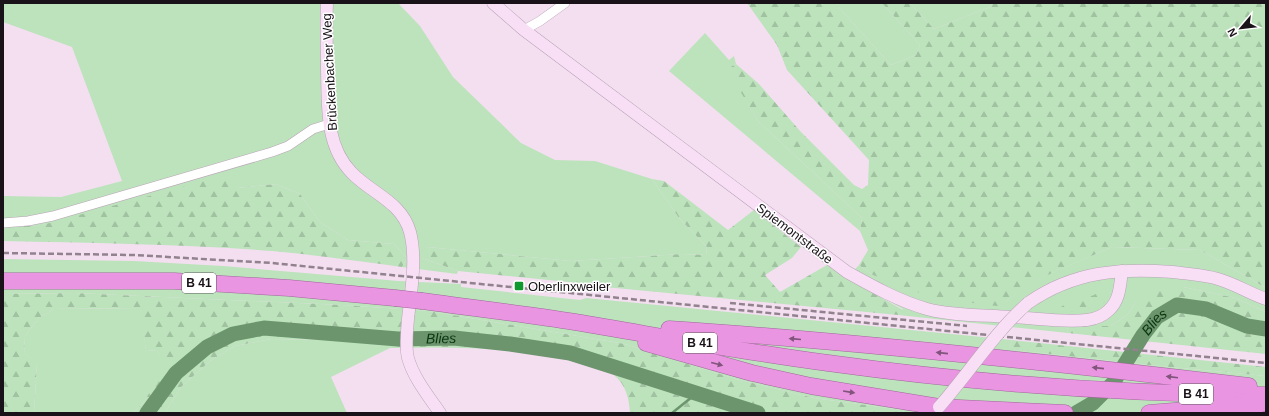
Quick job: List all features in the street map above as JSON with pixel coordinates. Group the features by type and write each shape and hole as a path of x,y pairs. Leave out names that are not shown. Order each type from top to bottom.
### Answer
{"highway":[{"name":"B 41","path":"3,281 174,281 289,288 422,301 572,322 761,354 998,383 1125,392 1208,395 1266,395"},
{"path":"572,322 833,342 981,356 1137,372 1266,388"},
{"path":"572,322 752,373 810,386 936,410 1065,413"},
{"path":"1149,413 1266,404"}],"street":[{"name":"Brückenbacher Weg","path":"327,3 329,124 337,151 352,173 396,207 406,220 410,232 413,256 406,348 410,367 440,413"},
{"name":"Spiemontstraße","path":"493,3 524,30 847,272 899,298 927,309 954,313 1054,320 1087,320 1098,318 1109,310 1116,301 1120,291 1122,271"},
{"path":"524,30 540,21 565,3"},
{"path":"3,222 53,216 243,161 288,146 313,129 329,124"},
{"path":"936,410 958,386 1004,326 1028,303 1070,281 1098,273 1122,271 1186,273 1220,279 1266,299"}],"green space":[{"path":"3,3 398,3 420,26 453,77 521,143 555,160 595,161 652,179 679,218 707,247 706,255 681,254 571,261 427,247 422,258 458,271 457,274 402,267 407,258 394,244 348,240 320,222 300,194 276,184 237,188 42,225 3,226 3,196 61,197 122,181 72,47 3,22"},
{"path":"747,3 835,3 891,65 916,55 920,45 882,3 910,3 934,29 990,7 993,3 1266,3 1266,288 1200,250 1112,247 1027,284 1006,302 997,306 933,298 873,275 859,265 868,250 860,231 862,218 758,121 727,69 736,64 759,84 801,132 854,185 862,189 868,185 869,160 787,70 777,45"},
{"path":"835,3 882,3 920,45 916,55 891,65"},
{"path":"910,3 993,3 990,7 934,29"},
{"path":"705,33 729,60 734,56 736,64 728,69 758,121 862,218 860,231 669,71"},
{"path":"223,176 237,188 276,184 300,194 320,222 348,240 394,244 407,258 402,267 272,251 138,244 3,241 3,226 42,225"},
{"path":"652,179 664,181 728,230 754,210 801,247 792,258 765,275 780,292 827,265 903,310 898,315 584,285 579,283 458,271 422,258 422,253 427,247 571,261 681,254 706,255 707,247 679,218"},
{"path":"1112,247 1200,250 1266,288 1266,312 1236,298 1183,287 1136,302 1128,314 1111,326 1071,326 1067,329 1068,333 898,315 903,309 847,278 859,265 873,275 1006,302 1026,284"},
{"path":"3,259 134,261 223,266 399,281 461,284 461,287 580,300 586,298 1012,340 1010,346 1014,350 1266,376 1266,409 1234,413 905,413 902,410 814,398 736,379 625,344 429,311 342,305 75,293 3,294"},
{"path":"1155,287 1183,287 1236,298 1266,312 1266,354 1068,333 1067,329 1071,326 1111,326 1128,314 1136,302"},
{"path":"1101,291 1104,292 1106,299 1103,304 1070,312 1060,309 1062,306 1094,295"},
{"path":"75,293 342,305 429,311 625,344 736,379 814,398 902,410 905,413 630,413 629,402 624,387 614,375 603,370 567,360 517,351 492,349 390,348 390,341 271,339 235,346 210,361 181,387 165,413 133,413 144,402 164,367 157,351 146,350 139,308 54,309 39,318 25,336 24,353 37,363 34,413 3,413 3,294"},
{"path":"140,308 146,350 157,351 165,367 144,402 133,413 34,413 37,364 24,353 25,336 39,318 54,309"},
{"path":"271,339 390,341 390,348 331,377 347,413 165,413 181,387 210,361 235,346"},
{"path":"1012,340 1266,367 1266,376 1013,350 1010,346"}],"waterway":[{"name":"Blies","path":"1076,413 1093,403 1113,383 1143,335 1157,317 1177,305 1206,309 1247,326 1266,329"},
{"name":"Blies","path":"147,413 176,373 207,347 233,334 264,328 398,339 454,338 510,344 570,353 758,413"},
{"path":"672,413 697,393"}],"railway":[{"path":"3,253 134,255 272,263 1266,363"},
{"path":"730,303 967,326"}],"place":[{"name":"Oberlinxweiler","path":"519,286"}]}
